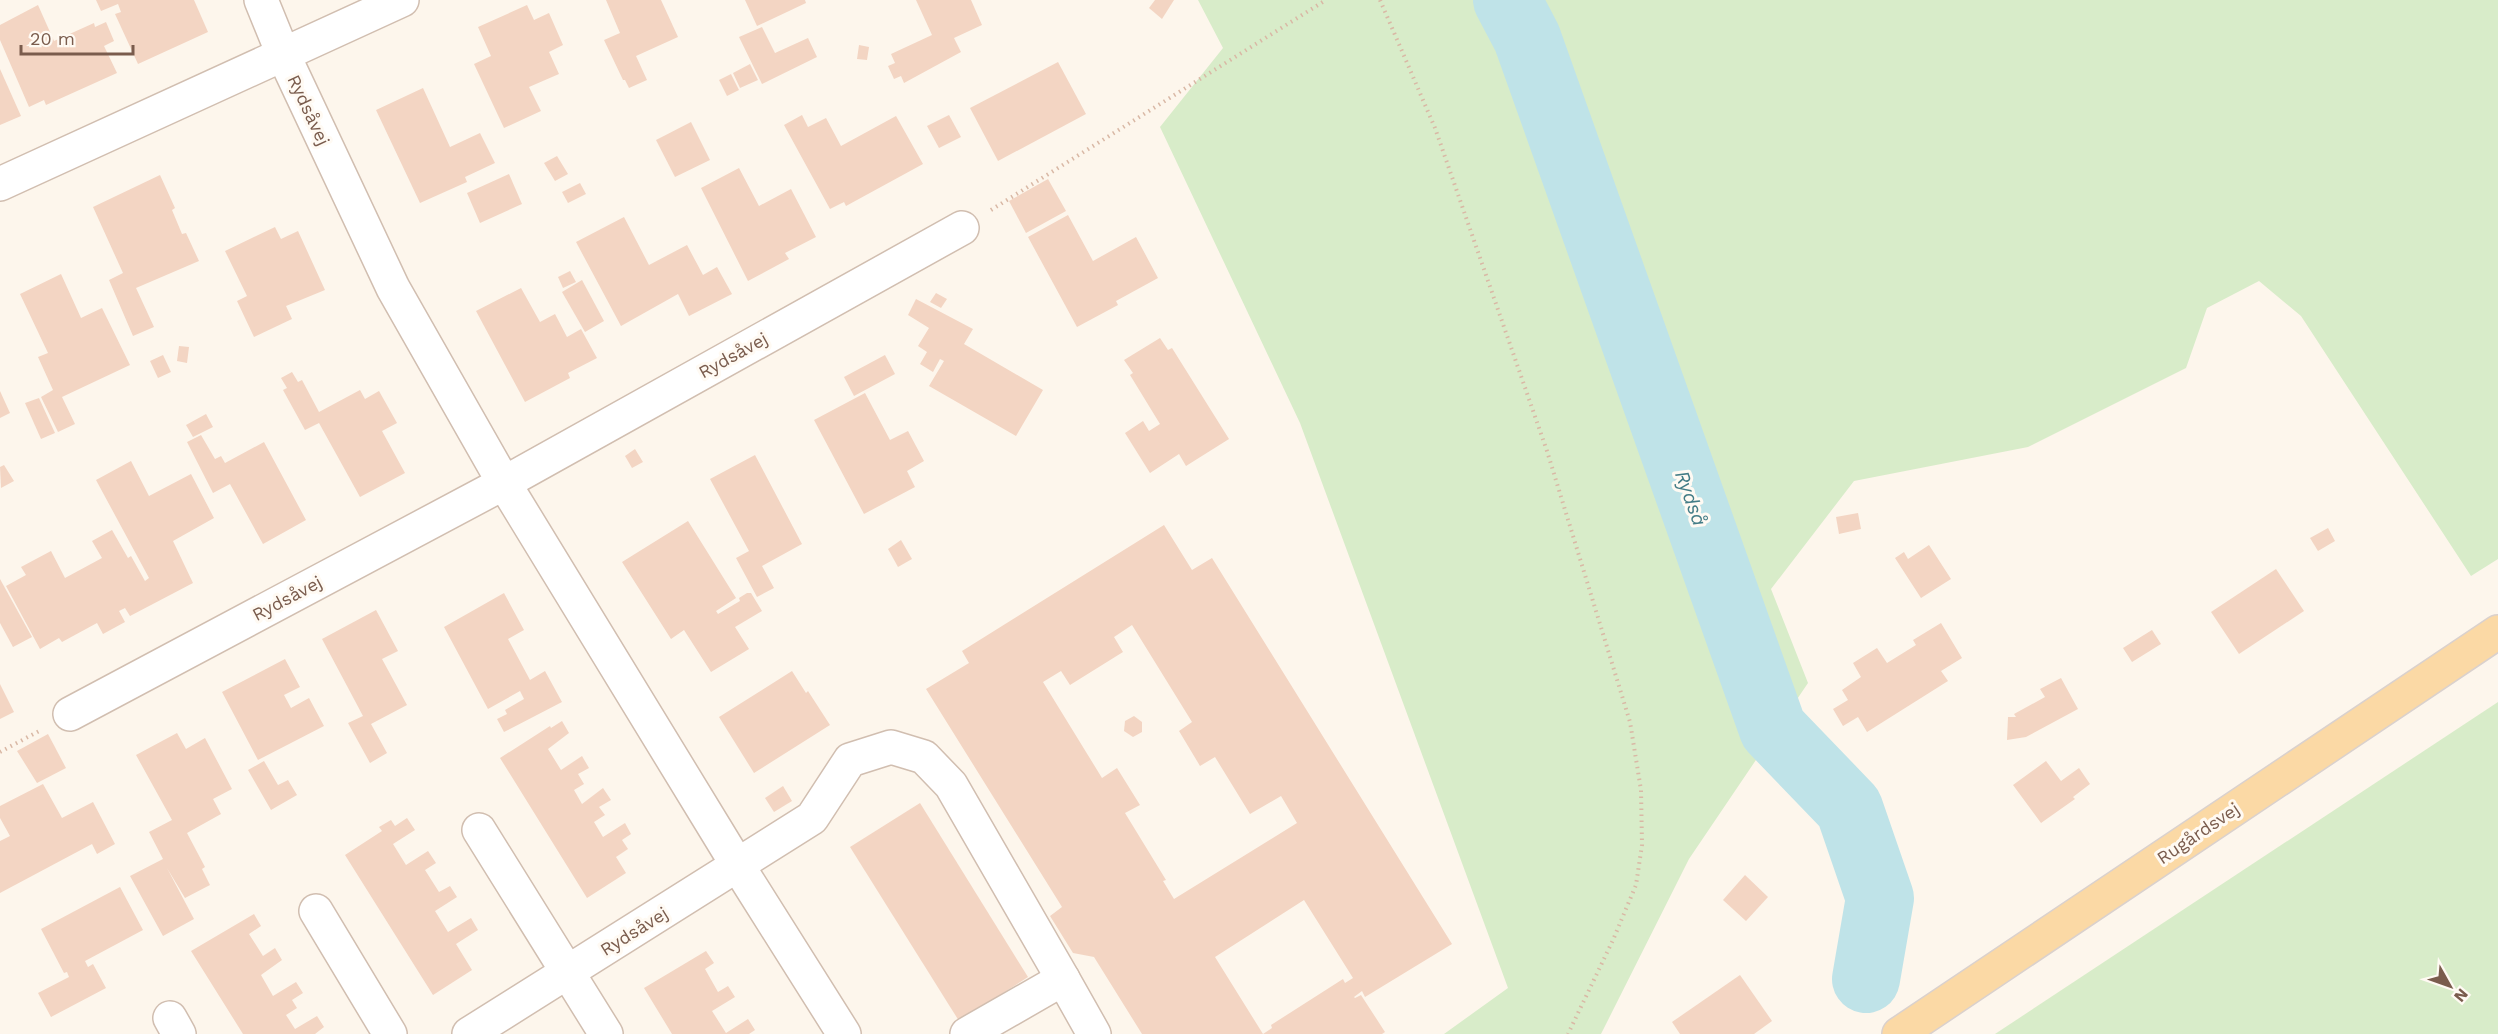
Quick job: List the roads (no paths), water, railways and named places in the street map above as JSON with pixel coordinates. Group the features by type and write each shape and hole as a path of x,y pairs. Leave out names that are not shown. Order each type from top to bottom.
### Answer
{"main road":[{"name":"Rugårdsvej","path":"1899,1034 2498,632"}],"street":[{"name":"Rydsåvej","path":"261,0 283,54 393,288 504,483 738,866 844,1034"},
{"name":"Rydsåvej","path":"0,184 402,0"},
{"name":"Rydsåvej","path":"70,714 504,483 962,228"},
{"name":"Rydsåvej","path":"469,1034 812,818 850,760 891,747 924,757 951,785 1063,980"},
{"path":"479,830 606,1034"},
{"path":"316,911 390,1034"},
{"path":"968,1034 1063,980 1094,1034"}],"waterway":[{"name":"Rydså","path":"1507,0 1527,38 1773,729 1849,808 1880,898 1866,979"}]}
